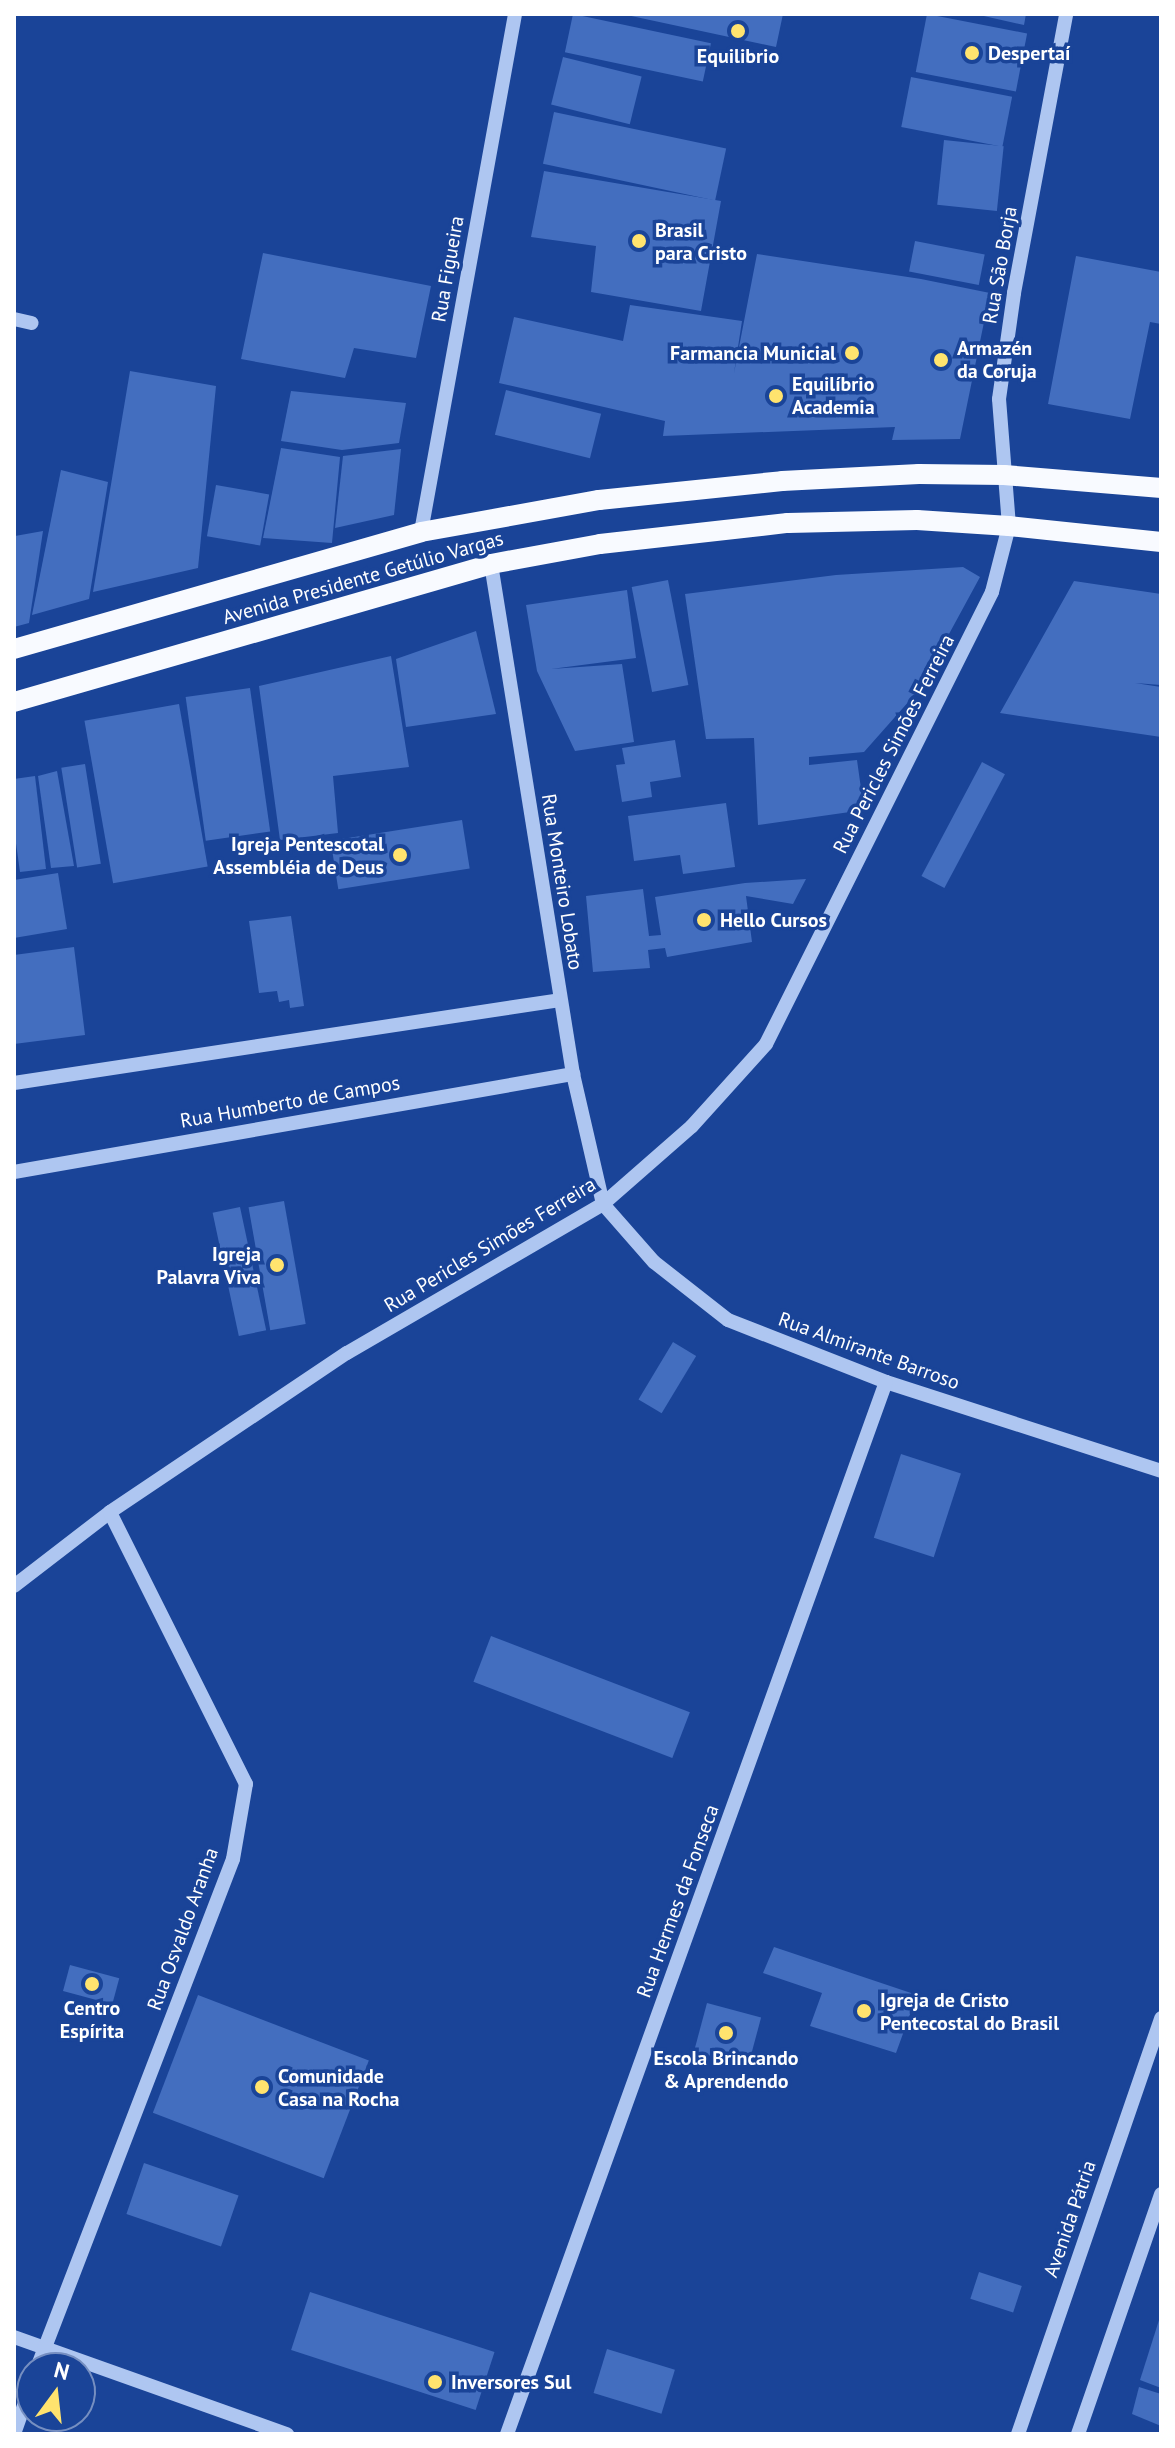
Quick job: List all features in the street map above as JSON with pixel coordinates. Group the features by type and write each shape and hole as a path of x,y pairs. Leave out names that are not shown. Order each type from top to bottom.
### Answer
{"main road":[{"name":"Avenida Presidente Getúlio Vargas","path":"14,649 421,532 599,500 782,481 919,474 1004,475 1161,488"},
{"name":"Avenida Presidente Getúlio Vargas","path":"14,702 491,564 600,544 788,523 917,520 1161,542"}],"street":[{"name":"Rua Figueira","path":"421,532 515,14"},
{"name":"Rua São Borja","path":"1009,526 999,399 1014,293 1066,14"},
{"path":"14,319 32,323"},
{"name":"Rua Pericles Simões Ferreira","path":"14,1586 110,1512 347,1353 603,1204 692,1126 766,1044 992,592 1009,526"},
{"name":"Rua Monteiro Lobato","path":"491,564 560,1000 573,1074 603,1204"},
{"path":"14,1083 560,1000"},
{"name":"Rua Humberto de Campos","path":"14,1172 573,1074"},
{"name":"Rua Almirante Barroso","path":"603,1204 654,1262 728,1320 886,1382 1161,1471"},
{"name":"Rua Hermes da Fonseca","path":"507,2434 886,1382"},
{"name":"Rua Osvaldo Aranha","path":"43,2352 233,1859 246,1784 110,1512"},
{"name":"Avenida Pátria","path":"1018,2434 1161,2018"},
{"path":"1078,2434 1161,2194"},
{"path":"14,2337 287,2434"}],"building":[{"path":"573,14 711,43 703,81 565,52"},
{"name":"Equilibrio","path":"622,14 783,14 776,47"},
{"name":"Despertaí","path":"927,14 1027,33 1016,91 916,72"},
{"path":"975,14 1026,14 1024,25"},
{"path":"563,57 642,77 630,124 551,105"},
{"path":"911,77 1012,97 1002,147 901,127"},
{"path":"554,112 726,149 715,200 543,164"},
{"path":"944,140 1004,146 997,211 937,205"},
{"name":"Brasil para Cristo","path":"544,171 721,201 701,311 591,292 596,246 531,237"},
{"path":"915,241 985,255 979,285 909,271"},
{"path":"263,253 431,286 416,358 354,348 345,378 241,359"},
{"path":"757,254 921,279 990,293 960,439 892,440 895,427 663,436 665,421 499,383 514,317 623,341 630,305 742,321 734,373"},
{"path":"1076,256 1161,272 1161,324 1150,322 1130,419 1048,404"},
{"path":"130,371 216,386 198,568 93,592"},
{"path":"506,390 601,414 590,458 495,435"},
{"path":"291,391 406,403 399,443 342,450 281,441"},
{"path":"281,448 340,457 332,543 263,538"},
{"path":"401,449 394,515 335,528 343,456"},
{"path":"61,470 108,482 89,599 32,615"},
{"path":"216,485 269,494 260,546 207,536"},
{"path":"43,531 29,623 14,627 15,536"},
{"path":"963,567 980,577 918,691 864,752 809,757 809,765 857,760 864,810 758,825 754,738 706,739 685,594 836,575"},
{"path":"668,580 688,685 652,692 632,587"},
{"path":"1074,581 1161,594 1161,685 1135,683 1161,687 1161,737 1000,713"},
{"path":"627,590 636,658 551,669 622,664 634,742 575,751 537,671 526,605"},
{"path":"476,631 496,714 406,727 396,659"},
{"path":"391,656 409,767 333,776 338,833 280,840 259,686"},
{"path":"250,688 270,832 206,841 186,697"},
{"path":"179,704 208,866 113,883 84,721"},
{"path":"675,740 681,777 650,782 652,797 622,802 616,765 625,764 622,748"},
{"path":"982,762 1005,774 944,888 921,876"},
{"path":"85,764 101,864 77,868 61,768"},
{"path":"57,771 74,866 51,868 38,776"},
{"path":"35,776 46,869 20,872 14,829 14,779"},
{"path":"726,803 735,867 683,874 680,855 634,861 628,816"},
{"name":"Igreja Pentescotal Assembléia de Deus","path":"462,820 470,868 338,889 331,841"},
{"path":"58,873 67,929 14,938 14,880"},
{"name":"Hello Cursos","path":"806,879 793,904 746,896 752,942 667,957 665,948 648,950 650,968 593,972 586,896 643,889 649,936 661,935 655,897 745,883"},
{"path":"291,916 304,1006 290,1008 289,1000 279,1002 277,991 259,993 249,921"},
{"path":"74,947 85,1035 14,1044 14,955"},
{"name":"Igreja Palavra Viva","path":"284,1201 306,1324 270,1330 249,1207"},
{"path":"240,1207 266,1330 239,1336 213,1213"},
{"path":"673,1342 696,1356 662,1413 638,1399"},
{"path":"901,1454 961,1473 934,1557 874,1538"},
{"path":"491,1636 690,1712 672,1758 473,1682"},
{"name":"Igreja de Cristo Pentecostal do Brasil","path":"774,1947 917,1995 896,2053 810,2026 822,1993 763,1973"},
{"name":"Centro Espírita","path":"70,1965 119,1978 112,2004 63,1991"},
{"name":"Comunidade Casa na Rocha","path":"198,1995 369,2061 324,2178 153,2113"},
{"name":"Escola Brincando & Aprendendo","path":"707,2003 761,2017 748,2066 694,2051"},
{"path":"144,2163 239,2196 221,2247 126,2214"},
{"path":"979,2272 1022,2286 1013,2313 970,2299"},
{"name":"Inversores Sul","path":"310,2292 495,2352 476,2410 291,2350"},
{"path":"1161,2317 1161,2388 1140,2380"},
{"path":"607,2349 675,2370 661,2414 594,2393"},
{"path":"1139,2387 1161,2394 1161,2426 1132,2414"}],"place":[{"name":"Equilibrio","path":"738,31"},
{"name":"Despertaí","path":"972,53"},
{"name":"Brasil para Cristo","path":"639,241"},
{"name":"Farmancia Municial","path":"852,353"},
{"name":"Armazén da Coruja","path":"941,360"},
{"name":"Equilíbrio Academia","path":"776,396"},
{"name":"Igreja Pentescotal Assembléia de Deus","path":"400,855"},
{"name":"Hello Cursos","path":"704,920"},
{"name":"Igreja Palavra Viva","path":"277,1265"},
{"name":"Centro Espírita","path":"92,1984"},
{"name":"Igreja de Cristo Pentecostal do Brasil","path":"864,2011"},
{"name":"Escola Brincando & Aprendendo","path":"726,2033"},
{"name":"Comunidade Casa na Rocha","path":"262,2087"},
{"name":"Inversores Sul","path":"435,2382"}]}
